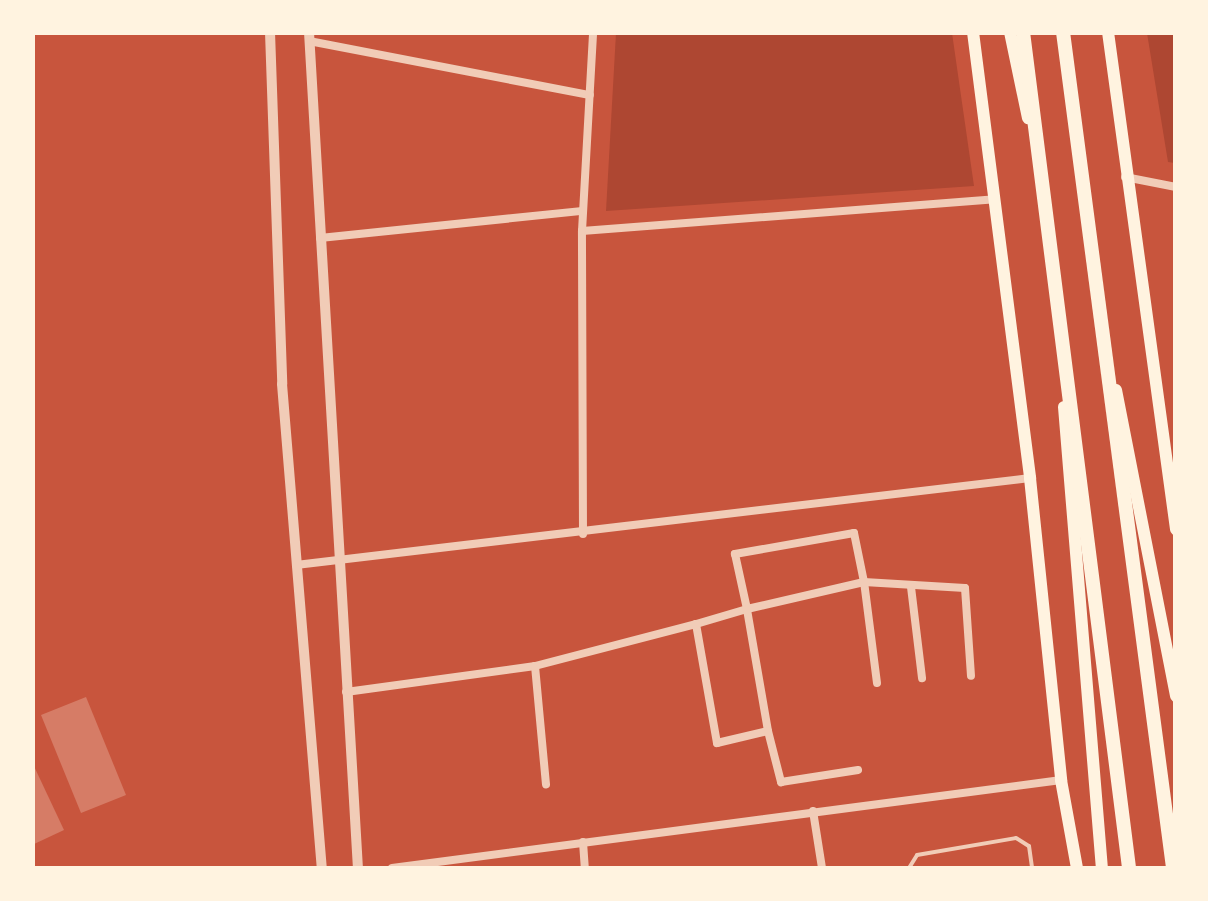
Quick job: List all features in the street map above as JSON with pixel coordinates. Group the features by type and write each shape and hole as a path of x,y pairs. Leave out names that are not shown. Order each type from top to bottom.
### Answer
{"highway":[{"path":"1023,32 1129,868"},
{"path":"1064,32 1173,868"}],"main road":[{"path":"973,32 1030,478 1061,780 1078,868"},
{"path":"1010,32 1043,190"},
{"path":"1108,32 1175,524"},
{"path":"1098,296 1176,696"},
{"path":"1056,304 1102,868"}],"street":[{"path":"270,32 282,384 322,868"},
{"path":"583,534 582,230 593,32"},
{"path":"358,868 309,36 590,95"},
{"path":"1125,177 1176,186"},
{"path":"582,230 995,199"},
{"path":"320,238 583,211"},
{"path":"296,565 1030,478"},
{"path":"858,770 781,782 735,561 738,552 853,532 878,682"},
{"path":"346,692 535,666 746,609 864,582 965,588 971,676"},
{"path":"910,586 922,678"},
{"path":"696,624 718,743 768,732"},
{"path":"535,666 546,784"},
{"path":"392,868 1061,780"},
{"path":"813,811 822,868"},
{"path":"582,842 585,868"}],"lane":[{"path":"910,868 917,855 1016,838 1029,846 1032,868"}],"shaded area":[{"path":"616,33 952,33 974,186 606,211"},
{"path":"1147,33 1175,33 1175,163 1168,162"}],"building":[{"path":"86,697 126,795 81,813 41,715"},
{"path":"32,762 64,830 32,845"}]}
